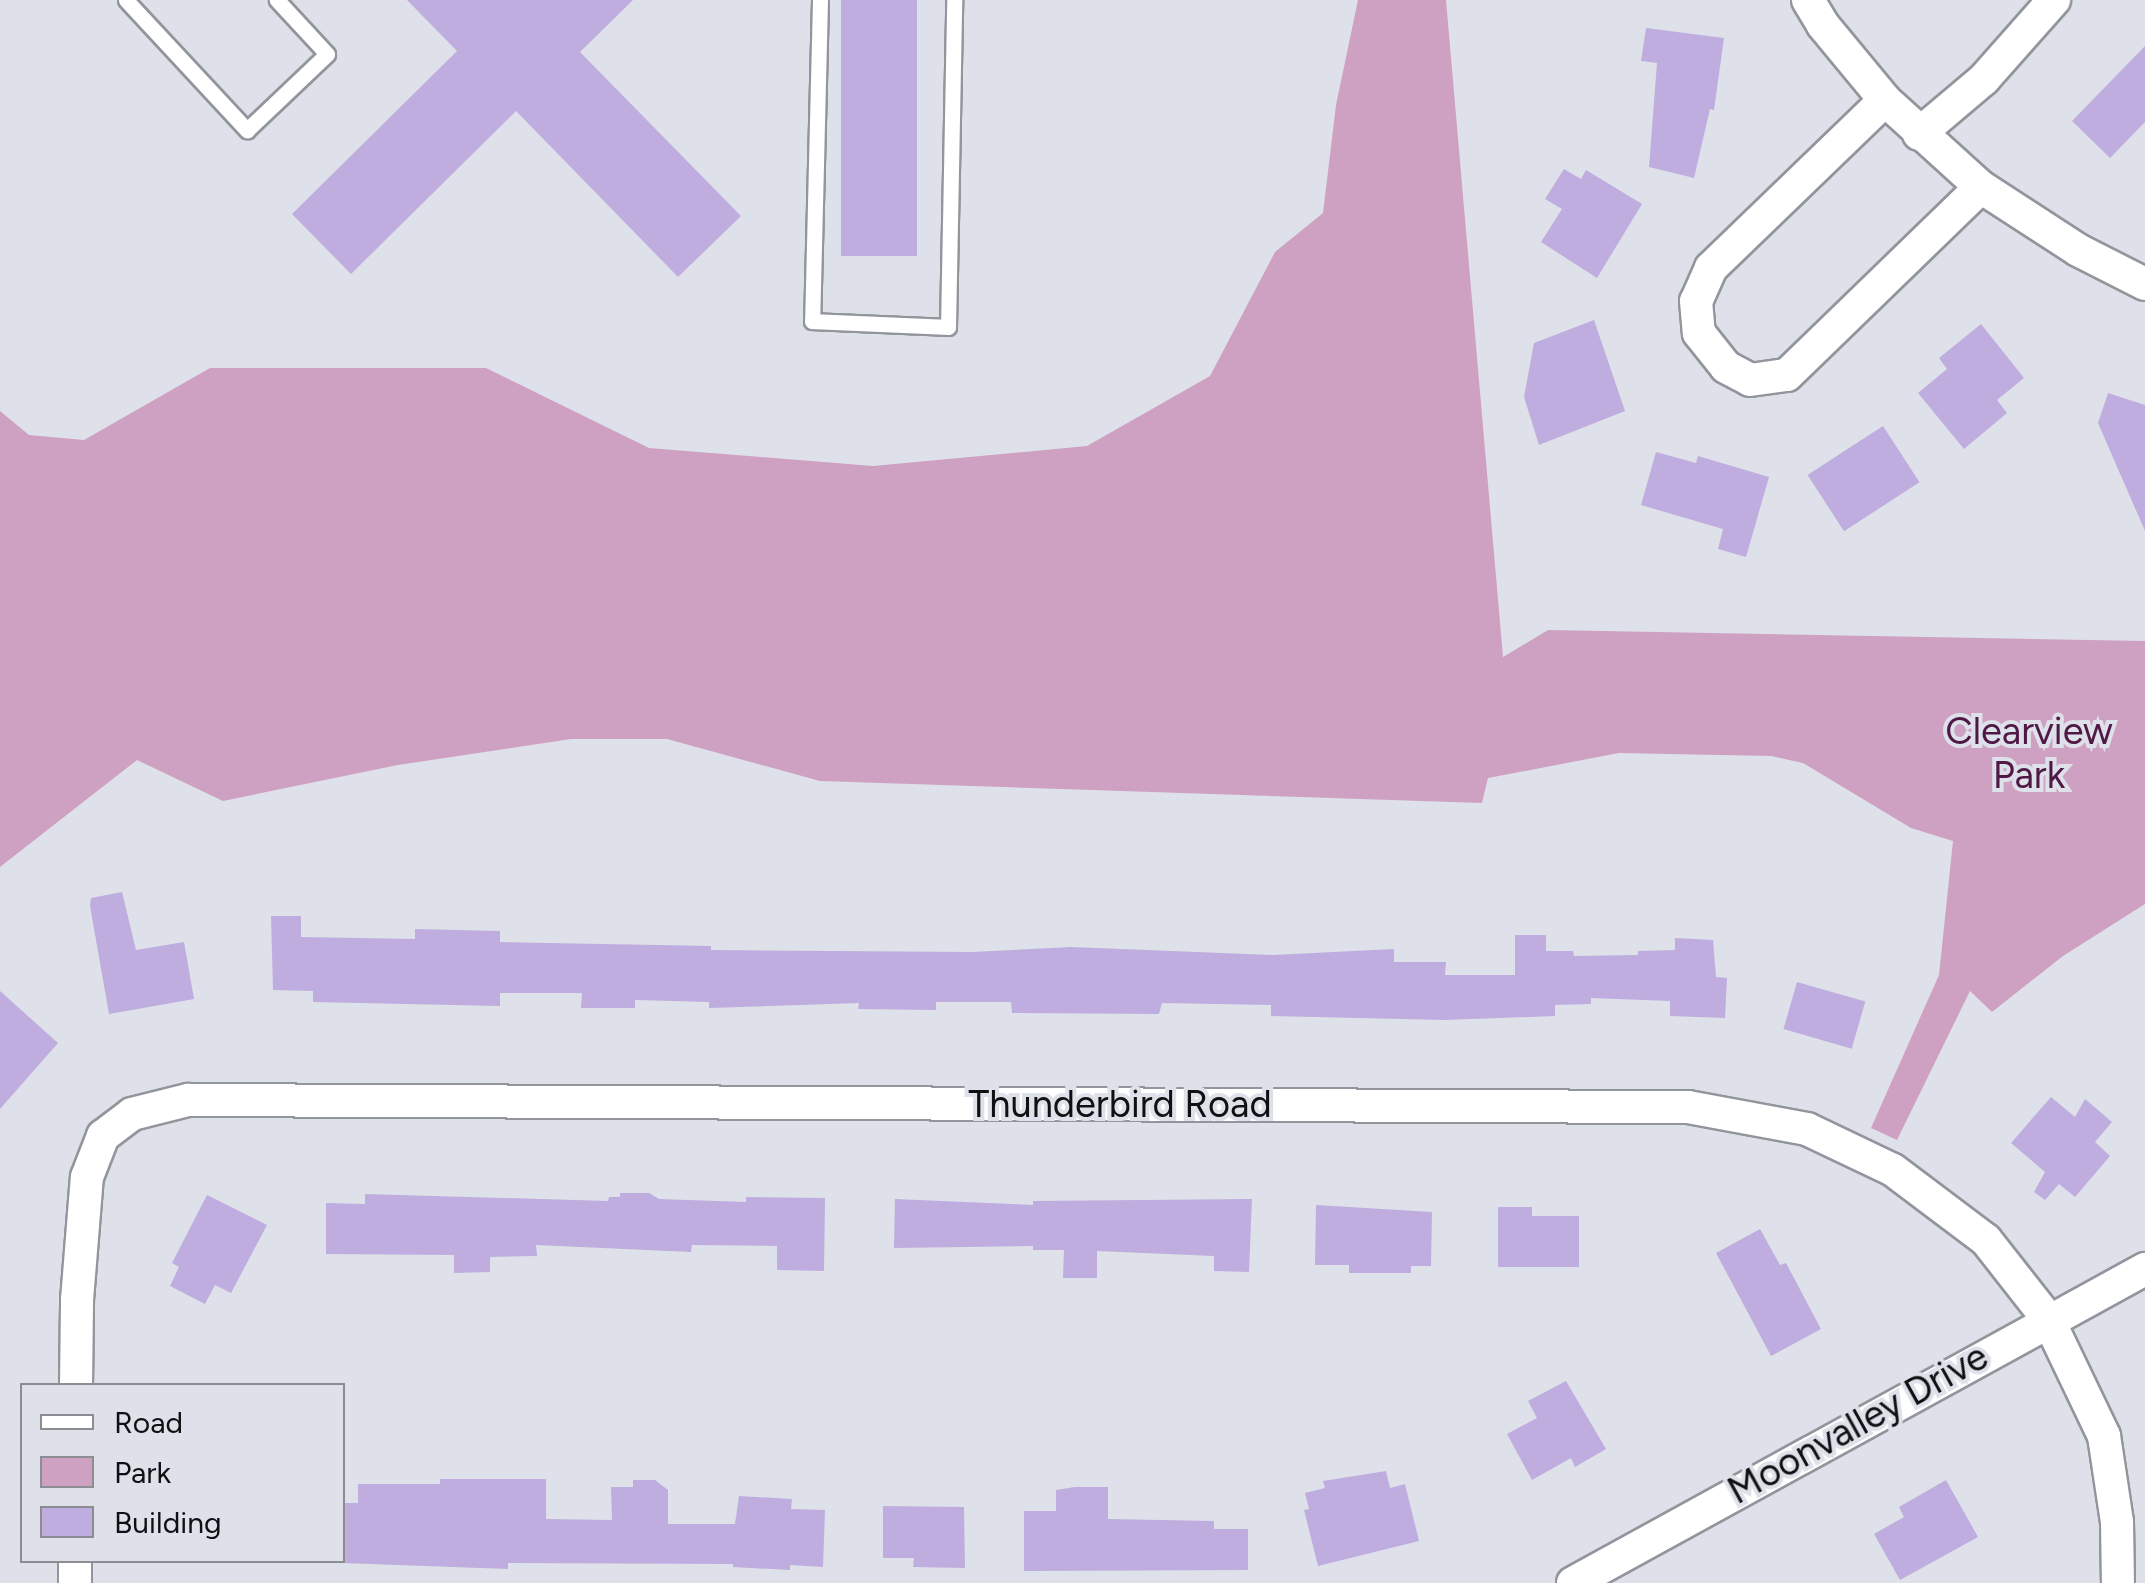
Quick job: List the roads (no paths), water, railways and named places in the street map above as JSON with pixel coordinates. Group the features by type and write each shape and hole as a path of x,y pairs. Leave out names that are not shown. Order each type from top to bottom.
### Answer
{"street":[{"path":"1808,0 1823,25 1885,100 1981,187 2078,250 2145,284"},
{"path":"1919,134 1984,79 2054,0"},
{"path":"1885,100 1712,268 1696,301 1699,332 1726,367 1742,378 1787,375 1981,187"},
{"name":"Thunderbird Road","path":"76,1383 77,1300 87,1177 103,1136 132,1114 188,1100 1688,1108 1807,1129 1893,1170 1986,1240 2048,1318 2104,1436 2118,1522 2118,1583"},
{"name":"Moonvalley Drive","path":"1573,1583 2145,1268"}],"lane":[{"path":"126,0 247,130 327,54 277,0"},
{"path":"820,0 812,321 948,327 954,0"}],"park label":[{"name":"Clearview Park","path":"2029,754"}]}
